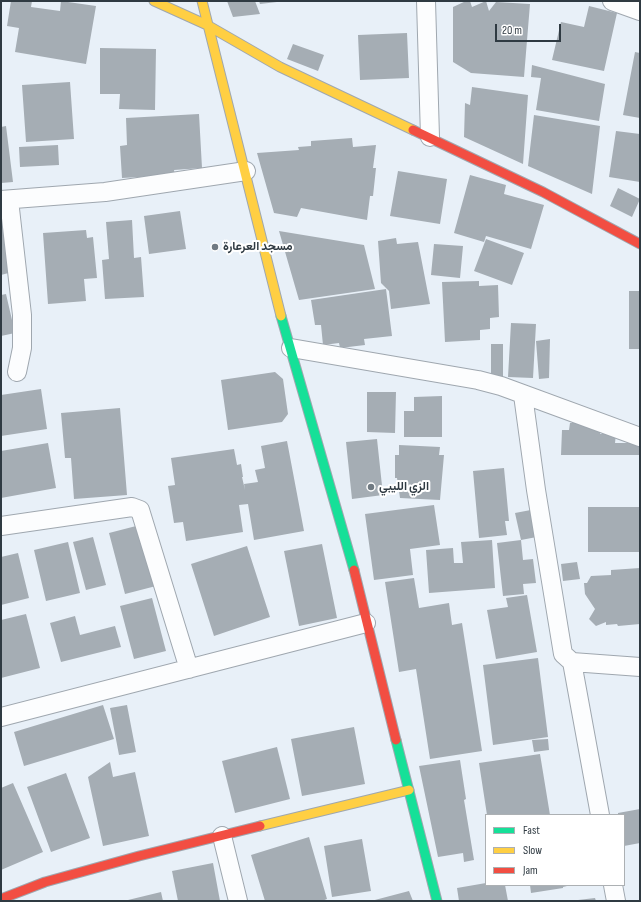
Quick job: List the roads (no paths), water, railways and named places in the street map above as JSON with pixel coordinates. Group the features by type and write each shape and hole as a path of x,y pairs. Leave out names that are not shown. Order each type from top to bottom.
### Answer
{"street":[{"path":"154,1 207,25 280,67 543,192 640,244"},
{"path":"202,1 246,171 276,298 352,560 366,623 437,901"},
{"path":"426,1 430,137"},
{"path":"613,1 640,11"},
{"path":"17,372 22,348 22,315 5,200 105,192 246,171"},
{"path":"291,348 478,380 640,437"},
{"path":"523,395 536,490 563,654 572,662 640,667"},
{"path":"1,526 132,507 140,510 189,669"},
{"path":"1,716 366,623"},
{"path":"572,662 600,814"},
{"path":"1,899 45,882 222,836 409,790"},
{"path":"222,836 238,901"},
{"path":"613,886 616,901"}],"place":[{"name":"مسجد العرعارة","path":"215,247"},
{"name":"الزي الليبي","path":"371,487"}]}
